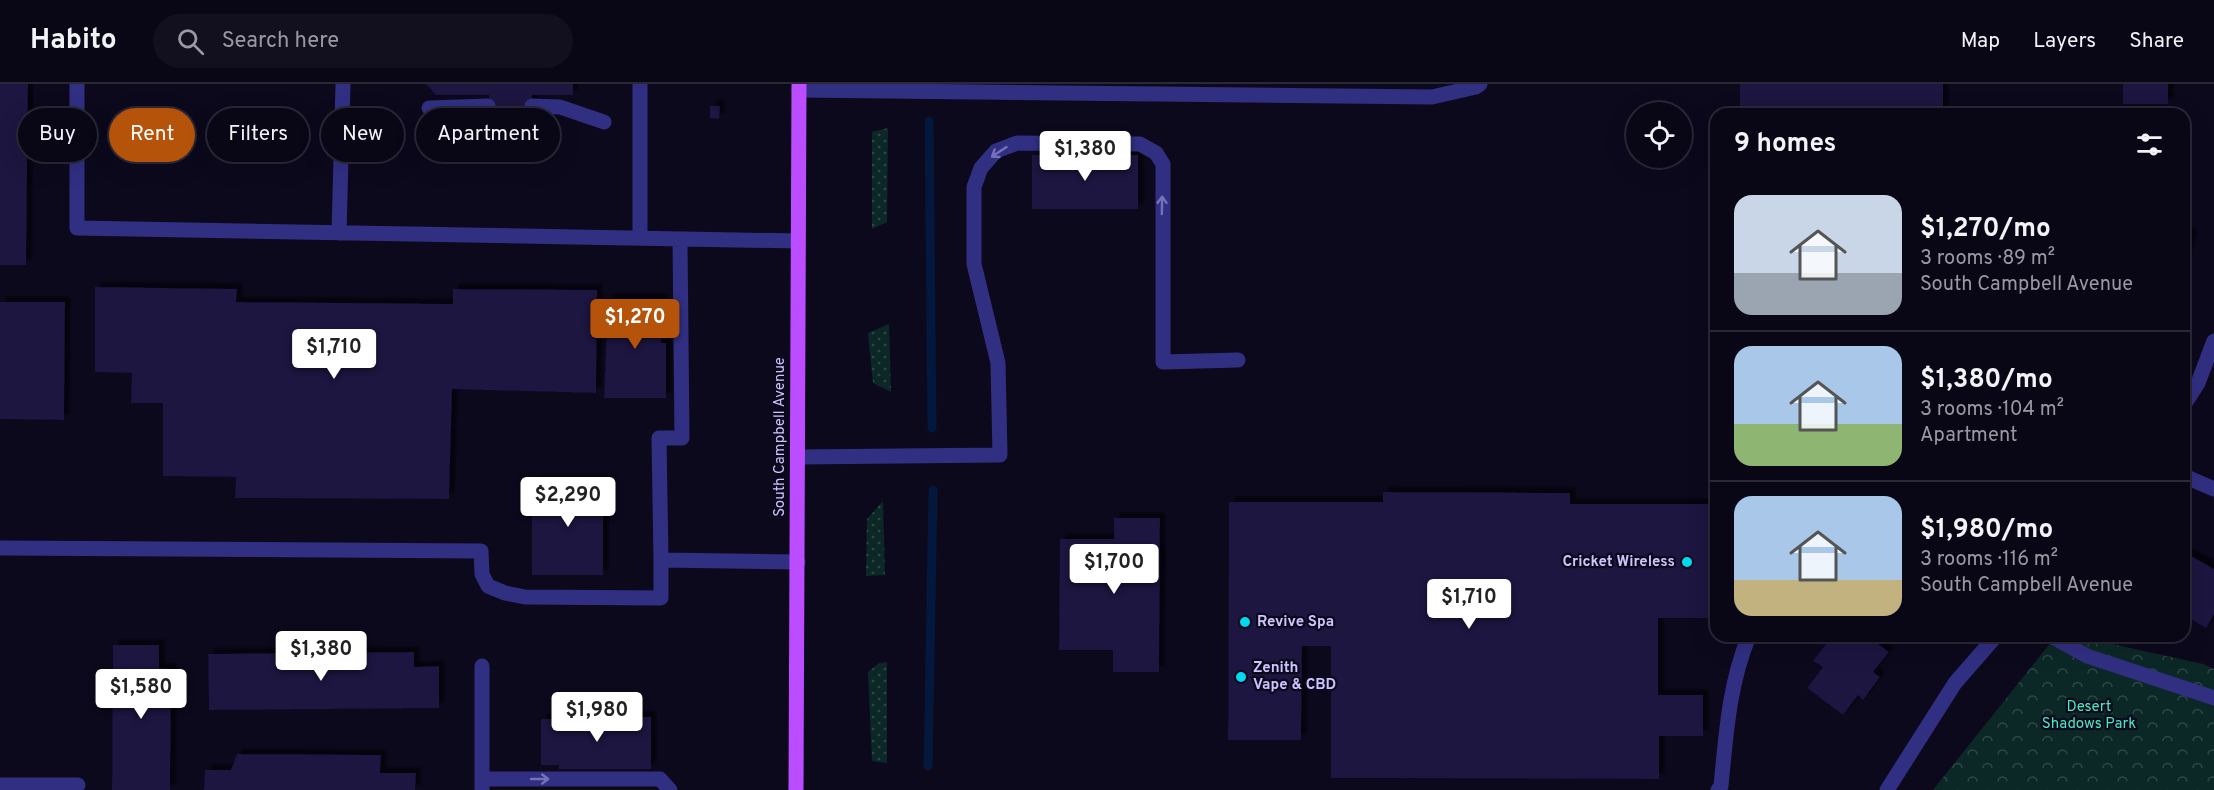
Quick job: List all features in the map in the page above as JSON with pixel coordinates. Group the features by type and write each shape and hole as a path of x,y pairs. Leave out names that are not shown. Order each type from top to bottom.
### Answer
{"main road":[{"name":"South Campbell Avenue","path":"796,790 799,87"}],"street":[{"path":"77,84 78,228 798,241"},
{"path":"339,233 343,84"},
{"path":"640,84 640,238"},
{"path":"799,87 1019,88 1432,97 1476,87 1480,84"},
{"path":"429,108 488,106"},
{"path":"532,106 560,107 604,122"},
{"path":"798,457 1000,455 998,363 974,264 975,187 981,168 996,151 1017,143 1140,144 1156,153 1163,164 1161,263 1163,362 1238,360"},
{"path":"0,548 481,551 482,574 488,586 505,593 525,597 661,598 659,438 682,438 680,239"},
{"path":"2190,396 2198,383 2214,341"},
{"path":"2190,479 2214,489"},
{"path":"661,560 798,562"},
{"path":"1719,790 1735,676 1747,642"},
{"path":"1887,790 1955,683 1991,642"},
{"path":"2062,642 2087,656 2214,698"},
{"path":"482,666 482,785 660,778 670,790"},
{"path":"0,785 78,785"}],"green space":[{"path":"888,128 887,222 872,229 872,132"},
{"path":"889,324 891,392 873,383 868,333"},
{"path":"883,501 885,575 866,576 867,519"},
{"name":"Desert Shadows Park","path":"2051,642 2103,642 2203,664 2214,669 2214,790 1933,790"},
{"path":"887,662 887,763 872,761 868,672 878,664"}],"building":[{"path":"0,84 28,84 28,108 18,108 18,162 27,162 26,265 0,265"},
{"path":"426,84 573,84 573,95 532,95 532,108 488,108 489,95 436,95"},
{"path":"1740,84 1943,84 1943,108 1740,108"},
{"path":"2123,84 2168,84 2168,104 2123,104"},
{"path":"710,106 720,106 719,119 710,118"},
{"path":"1032,155 1138,155 1138,209 1032,209"},
{"path":"95,287 237,289 236,302 453,304 453,289 597,290 596,393 452,389 449,499 235,498 236,477 163,476 163,403 131,403 132,373 95,372"},
{"path":"608,299 661,299 661,343 666,343 666,398 604,398"},
{"path":"0,302 65,302 64,420 0,419"},
{"path":"532,481 603,481 603,575 532,575"},
{"path":"1383,492 1570,493 1570,504 1710,504 1710,618 1658,618 1658,695 1703,695 1703,736 1659,736 1659,779 1331,778 1331,646 1302,646 1301,740 1228,740 1229,502 1383,502"},
{"path":"1114,518 1160,518 1159,672 1113,672 1113,650 1059,650 1060,539 1114,539"},
{"path":"2190,555 2214,569 2214,614 2206,628 2190,619"},
{"path":"1827,642 1875,642 1889,652 1873,672 1880,677 1863,700 1858,695 1843,715 1807,688 1823,667 1813,661"},
{"path":"113,645 159,645 159,668 171,669 170,790 112,790"},
{"path":"414,652 414,667 439,666 439,708 209,710 208,654"},
{"path":"559,717 651,717 651,769 559,769 559,765 541,765 541,719 559,719"},
{"path":"237,754 381,755 380,773 416,773 415,790 204,790 205,770 231,770"}],"waterway":[{"path":"929,121 932,428"},
{"path":"928,766 933,490"}],"place":[{"name":"Cricket Wireless","path":"1687,562"},
{"name":"Revive Spa","path":"1245,622"},
{"name":"Zenith Vape & CBD","path":"1241,677"}]}
